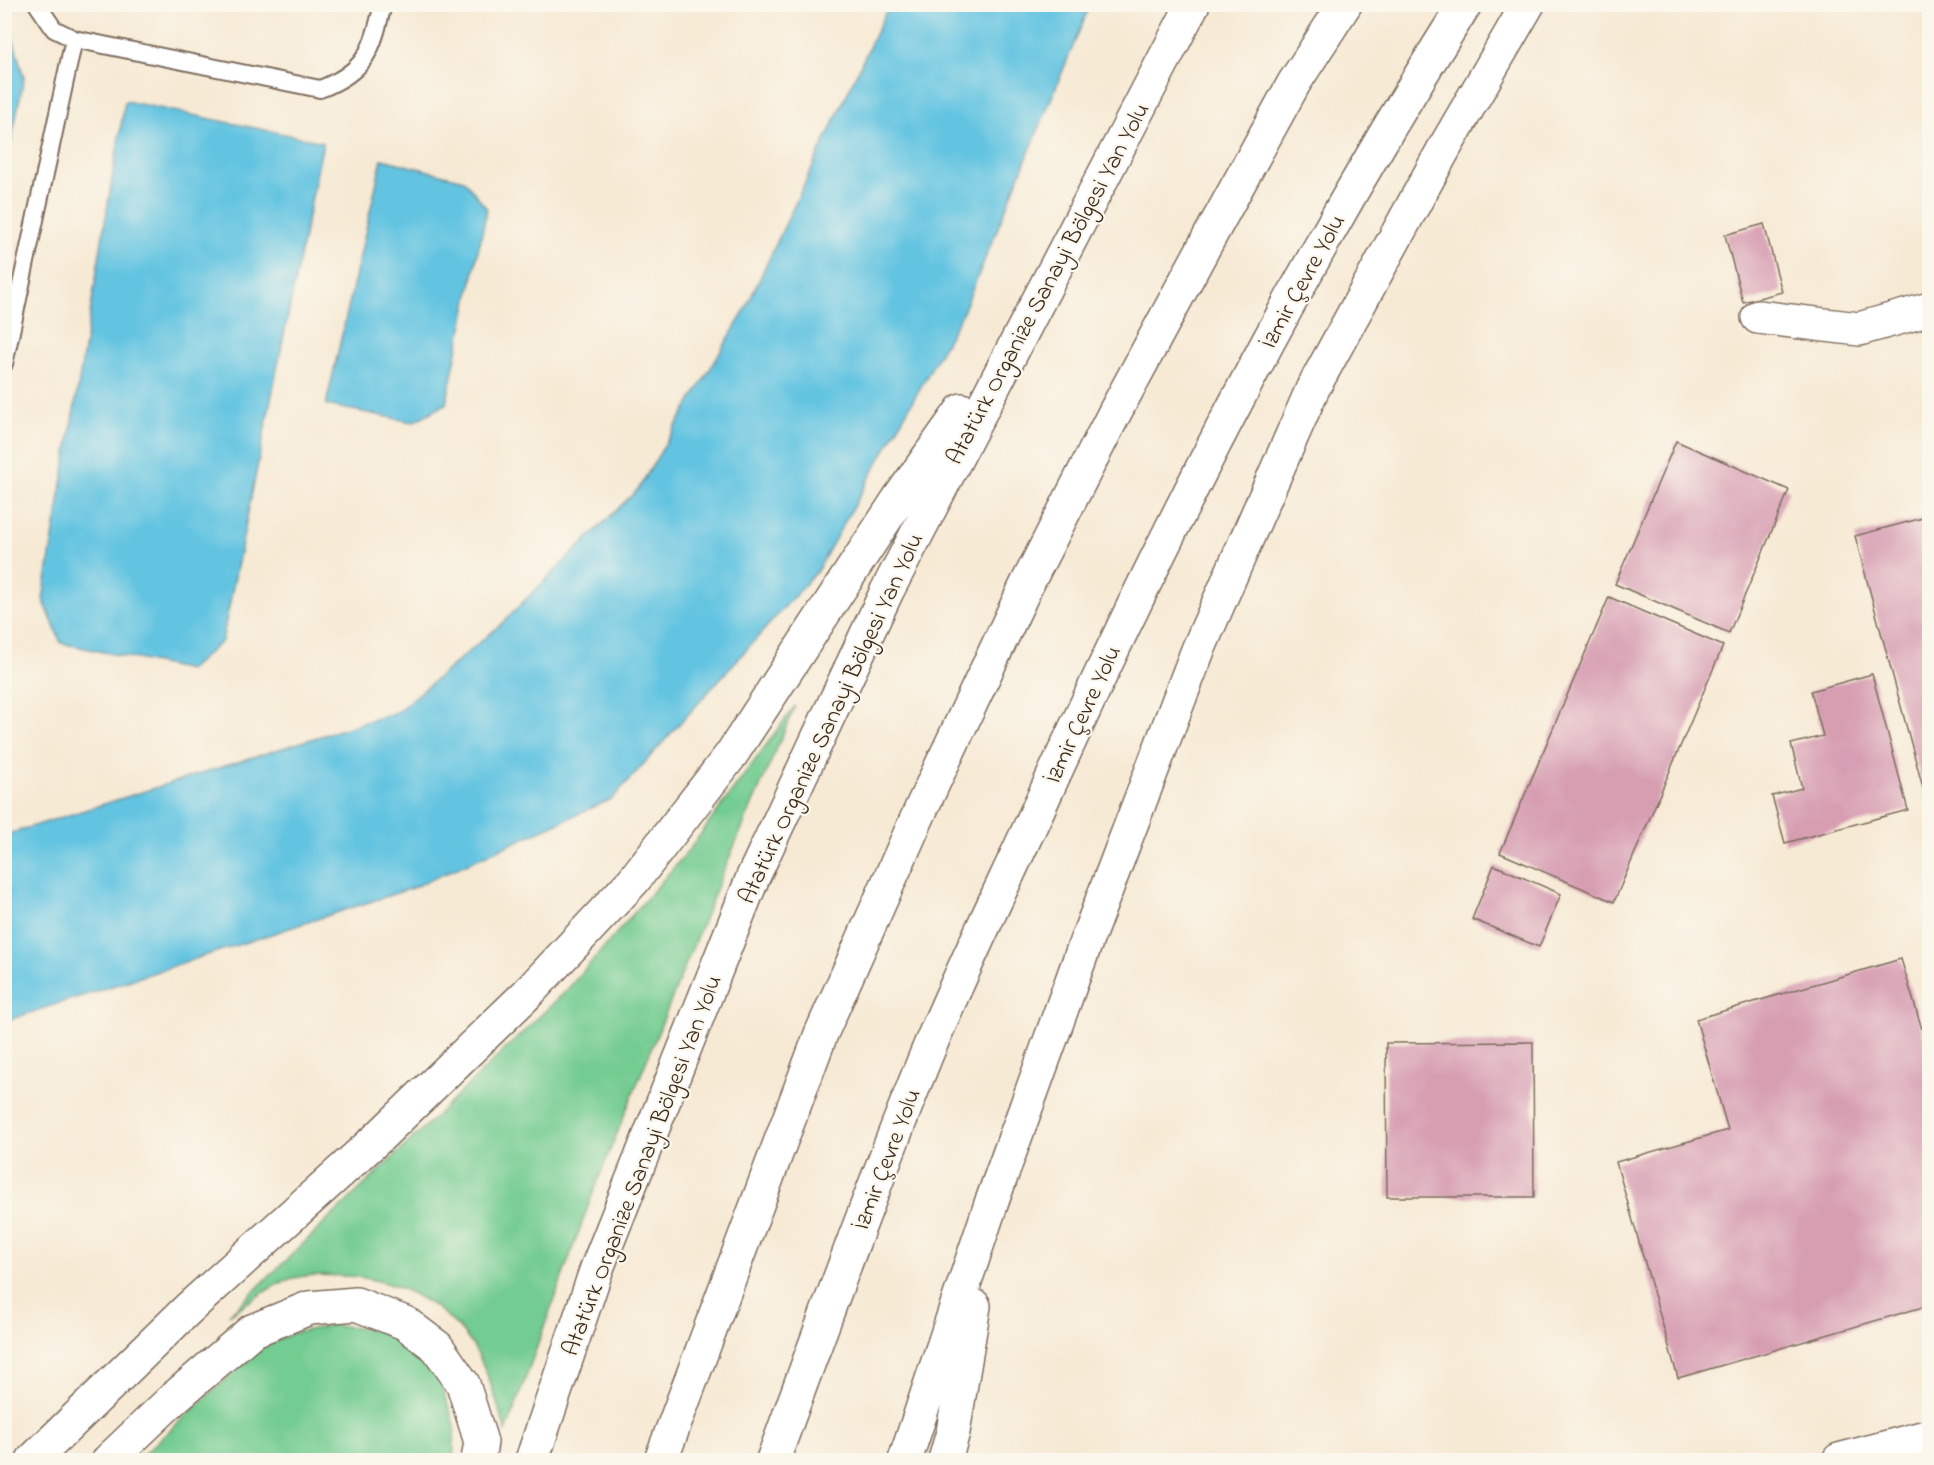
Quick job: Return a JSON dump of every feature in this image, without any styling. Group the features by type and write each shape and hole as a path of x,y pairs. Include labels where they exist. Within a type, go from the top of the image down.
{"main road":[{"name":"Atatürk Organize Sanayi Bölgesi Yan Yolu","path":"532,1461 597,1268 753,877 886,591 1193,4"},
{"path":"661,1461 821,1034 922,807 1021,596 1114,412 1205,245 1294,83 1345,4"},
{"name":"İzmir Çevre Yolu","path":"773,1461 926,1055 1114,644 1203,465 1293,295 1392,119 1466,4"},
{"path":"905,1461 991,1204 1083,950 1198,650 1312,390 1445,147 1528,4"},
{"path":"1758,317 1859,328 1929,309"},
{"path":"33,1461 188,1309 379,1137 527,994 633,881 731,755 898,500 1031,313"},
{"path":"945,1461 953,1432 991,1204"},
{"path":"109,1461 174,1398 252,1331 309,1308 356,1304 405,1323 437,1347 463,1384 481,1442 478,1461"},
{"path":"1839,1461 1929,1436"}],"lane":[{"path":"37,4 54,29 74,39 320,89 340,81 373,49 383,4"},
{"path":"4,364 74,39"}],"green space":[{"path":"795,706 724,870 594,1190 506,1432 485,1370 465,1335 437,1308 402,1289 366,1278 330,1275 304,1276 280,1283 229,1315 565,992 689,850"},
{"path":"333,1325 376,1330 414,1351 437,1375 455,1425 453,1460 137,1460 262,1347 293,1333"}],"water":[{"path":"889,5 1090,5 963,312 817,571 612,799 412,888 5,1021 5,835 397,712 499,626 639,488 743,314"},
{"path":"5,23 9,24 24,78 5,171"},
{"path":"125,101 323,142 222,641 189,670 61,643 43,599"},
{"path":"382,159 464,180 487,209 446,404 413,422 326,405"}],"building":[{"path":"1764,224 1782,292 1743,302 1725,235"},
{"path":"1676,441 1789,490 1729,633 1615,584"},
{"path":"1930,516 1930,810 1929,810 1855,536"},
{"path":"1609,597 1723,646 1614,902 1500,853"},
{"path":"1872,674 1908,810 1785,843 1772,796 1802,788 1791,744 1823,736 1811,691"},
{"path":"1494,865 1561,894 1539,947 1472,919"},
{"path":"1901,959 1930,1056 1930,1305 1678,1378 1616,1162 1728,1130 1696,1019"},
{"path":"1533,1042 1534,1197 1387,1197 1386,1043"}]}
